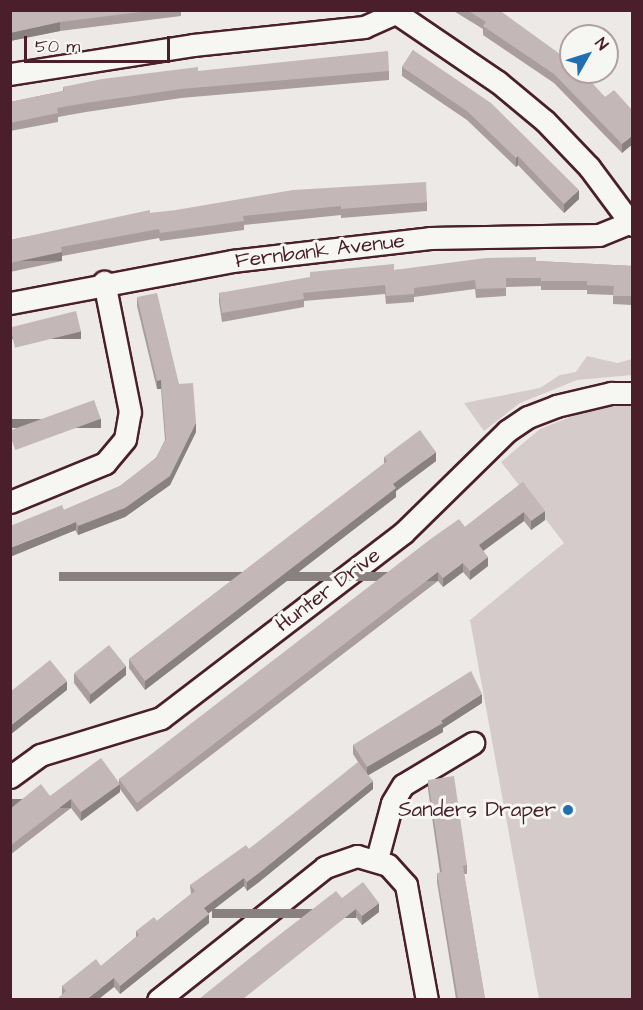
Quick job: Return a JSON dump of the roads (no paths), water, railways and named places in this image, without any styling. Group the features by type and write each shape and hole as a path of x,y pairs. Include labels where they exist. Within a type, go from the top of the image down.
{"street":[{"path":"10,74 193,45 364,27 394,12 498,82 545,121 589,167 632,223"},
{"name":"Fernbank Avenue","path":"10,303 104,282 232,261 430,238 599,235 632,223"},
{"path":"10,502 105,463 125,440 130,412 104,282"},
{"name":"Hunter Drive","path":"10,777 40,755 160,718 403,533 507,431 528,417 556,405 611,393 633,393"},
{"path":"377,859 392,803 403,785 473,743"},
{"path":"158,999 325,867 349,857 377,859 399,876 410,895 427,999"}],"place":[{"name":"Sanders Draper","path":"568,810"}]}
